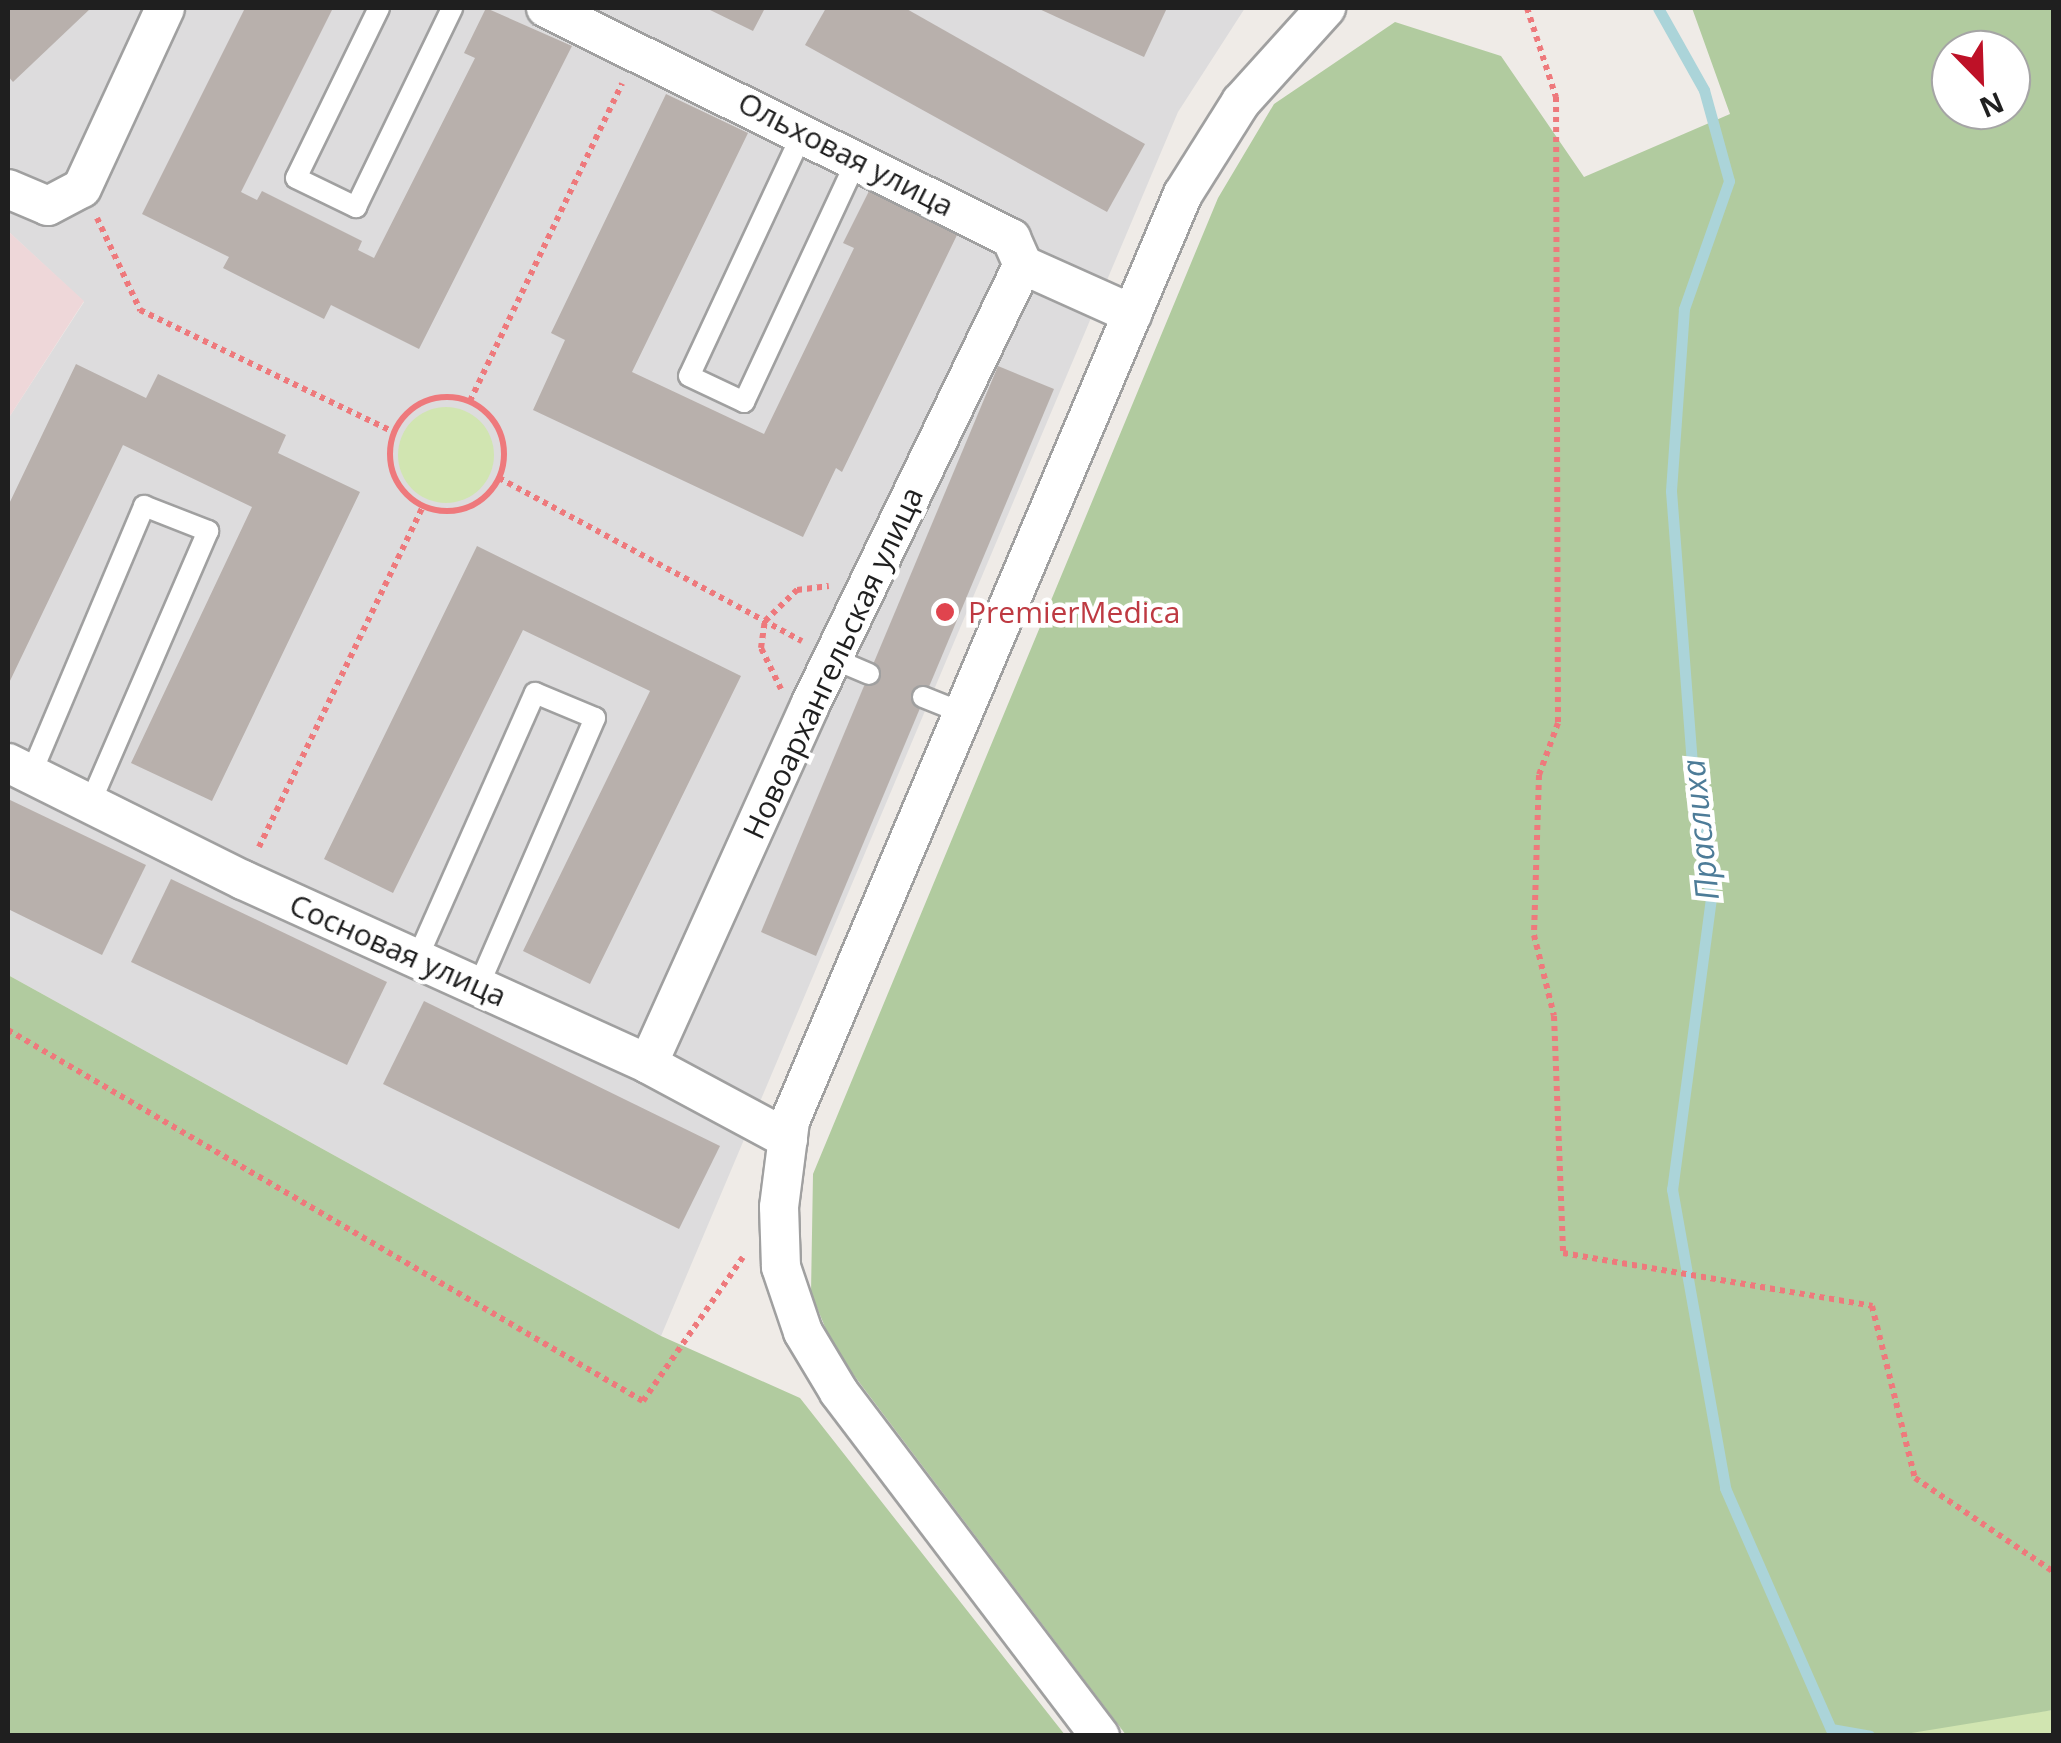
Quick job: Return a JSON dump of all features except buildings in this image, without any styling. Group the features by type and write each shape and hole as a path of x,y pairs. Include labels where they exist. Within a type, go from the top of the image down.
{"street":[{"path":"8,190 18,200 48,206 82,188 164,8"},
{"name":"Ольховая улица","path":"546,8 1012,238 1023,265 1132,314"},
{"path":"1100,1736 839,1392 803,1332 782,1268 778,1207 788,1138 963,712 1183,194 1241,102 1312,12"},
{"name":"Новоархангельская улица","path":"648,1064 810,706 1023,265"},
{"name":"Сосновая улица","path":"19,769 243,880 648,1064 788,1138"}],"lane":[{"path":"379,8 296,178 356,207 452,8"},
{"path":"803,132 689,376 744,402 857,160"},
{"path":"19,769 144,506 208,532 90,804"},
{"path":"834,659 870,674"},
{"path":"416,958 535,692 595,718 478,986"},
{"path":"924,697 963,712"}],"path":[{"path":"1528,8 1556,97 1558,723 1539,775 1534,936 1554,1016 1563,1253 1872,1306 1914,1478 2054,1572"},
{"path":"470,401 637,52"},
{"path":"82,188 140,310 394,432"},
{"path":"428,400 470,401 500,430 505,451 499,478 476,504 456,512 423,506 400,488 391,468 394,432 410,410 428,400"},
{"path":"499,478 834,659"},
{"path":"243,880 423,506"},
{"path":"810,706 786,695 768,674 760,648 765,621 778,602 820,584 862,600"},
{"path":"8,1030 643,1401 745,1254"}],"shaded area":[{"path":"8,8 1245,8 1178,112 661,1336 8,975 8,419 84,302 8,231"},
{"path":"8,231 84,301 8,419"}],"green space":[{"path":"1692,8 2053,8 2053,1710 1893,1736 1126,1735 834,1349 811,1293 813,1174 1218,198 1274,104 1395,22 1501,56 1584,177 1730,114"},
{"path":"446,407 464,411 480,421 490,437 494,455 490,473 480,489 464,499 446,503 428,499 412,489 402,473 398,455 402,437 412,421 428,411"},
{"path":"8,975 661,1336 800,1398 1065,1735 8,1735"},
{"path":"2053,1710 2053,1735 1893,1736 1931,1725"}],"waterway":[{"name":"Праслиха","path":"1658,8 1704,90 1729,181 1684,309 1671,491 1693,779 1711,898 1672,1189 1725,1488 1831,1729 1869,1736"}],"place":[{"name":"PremierMedica","path":"945,612"}]}
